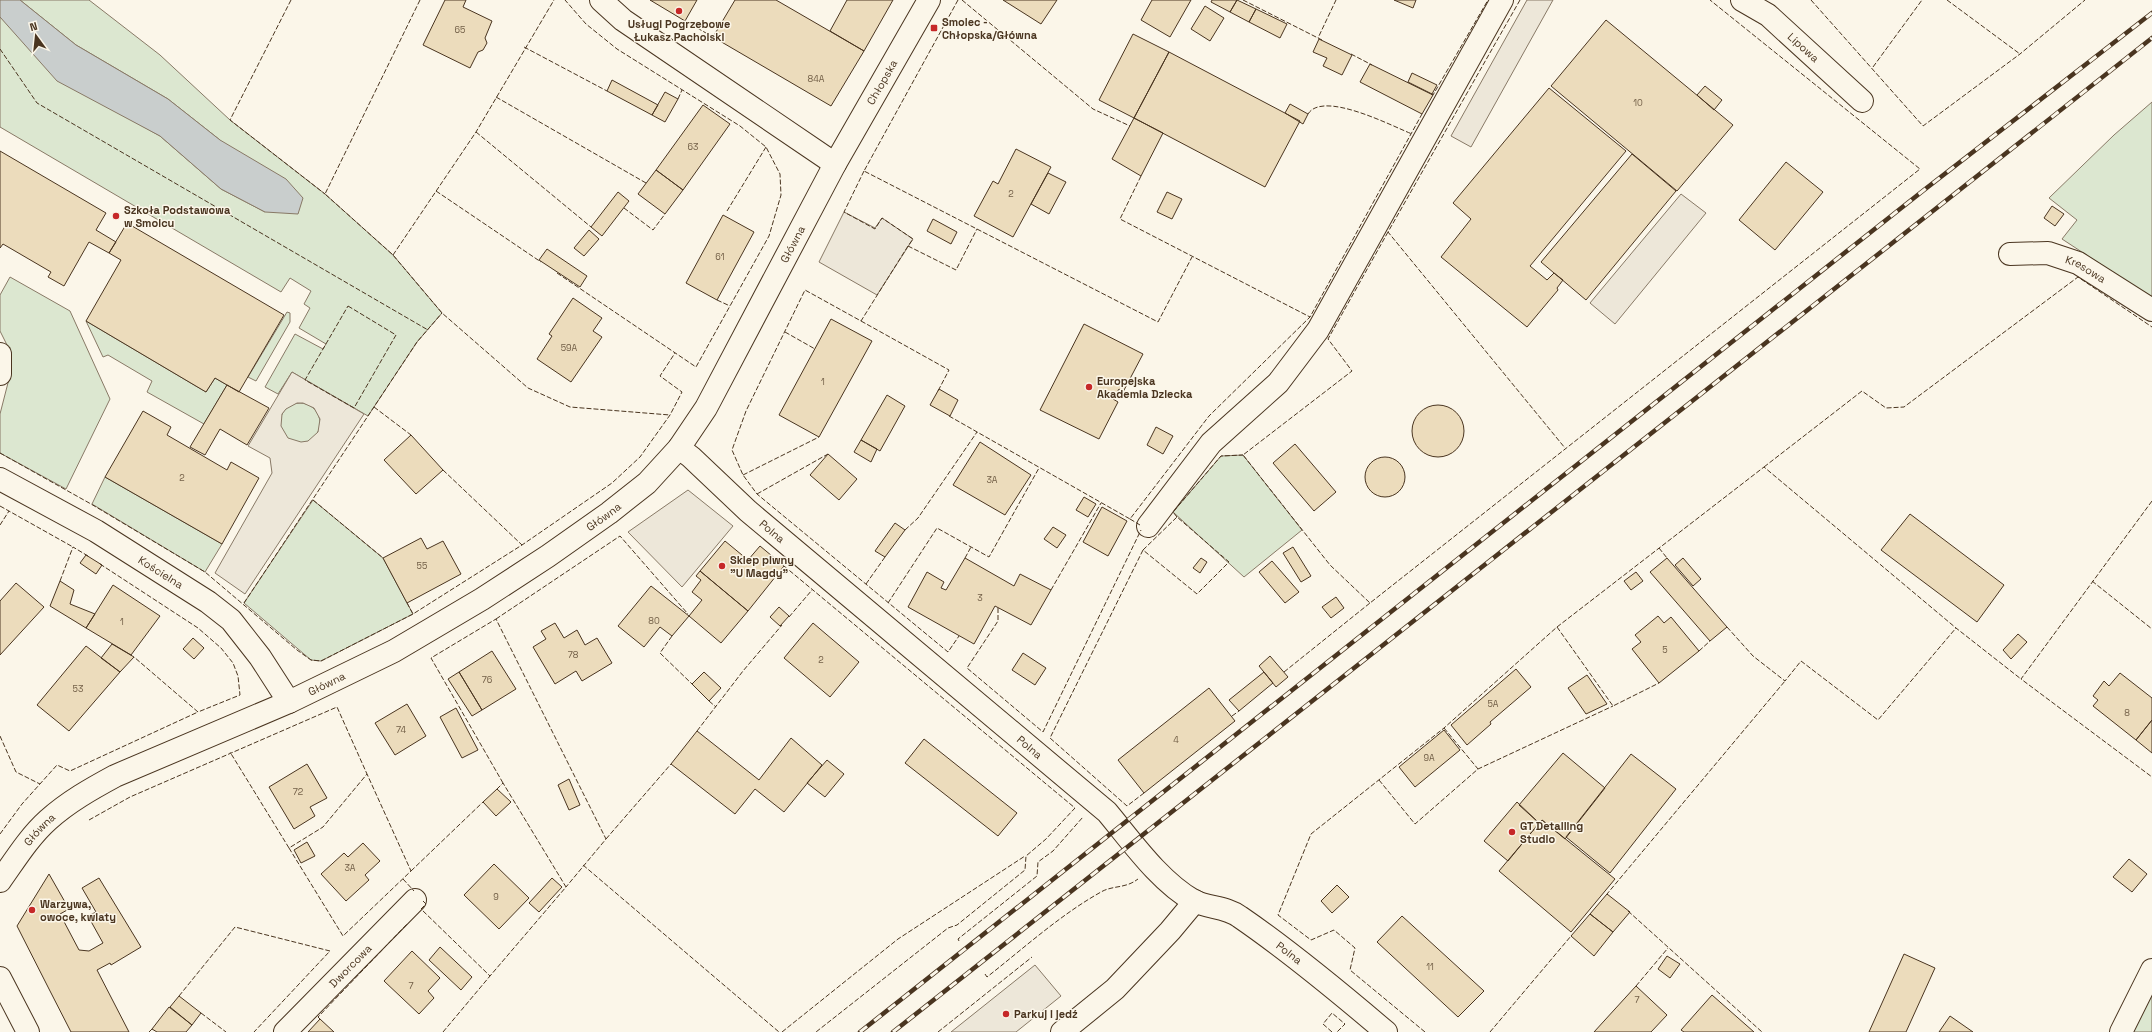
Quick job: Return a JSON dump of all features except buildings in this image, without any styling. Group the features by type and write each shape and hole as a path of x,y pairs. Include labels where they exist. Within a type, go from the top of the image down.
{"street":[{"path":"601,0 623,20 835,164"},
{"name":"Chłopska","path":"835,164 929,0"},
{"path":"1148,526 1211,443 1278,383 1318,330 1502,0"},
{"name":"Lipowa","path":"1742,0 1768,15 1862,101"},
{"name":"Główna","path":"0,881 32,837 47,821 88,791 115,776 289,702 394,651 482,599 548,556 610,513 647,483 679,448 706,408 835,164"},
{"name":"Kresowa","path":"2010,254 2048,253 2078,263 2152,310"},
{"path":"0,354 0,374"},
{"name":"Polna","path":"679,448 691,457 748,512 1107,812 1144,857 1170,882 1195,901 1238,915 1315,973 1386,1032"},
{"name":"Kościelna","path":"0,479 96,531 208,602 231,620 260,658 289,702"},
{"name":"Dworcowa","path":"285,1032 415,900"},
{"path":"1062,1032 1115,989 1170,931 1195,901"},
{"path":"2121,1032 2152,970"},
{"path":"0,978 28,1032"}],"green space":[{"path":"20,0 89,0 160,55 230,120 325,194 393,255 442,313 417,342 368,416 292,372 278,394 265,387 295,334 323,349 326,344 299,328 310,308 304,304 311,291 290,278 281,292 0,127 0,17 112,109 160,136 221,189 265,212 220,140 168,99 76,45"},
{"path":"2152,102 2152,298 2062,239 2077,220 2049,198 2114,135"},
{"path":"10,277 70,311 110,399 66,489 0,453 0,414 10,375 9,349 0,331 0,295"},
{"path":"287,312 290,313 290,322 256,381 248,377"},
{"path":"86,321 206,392 215,378 227,385 204,424 147,392 152,381 108,355 103,357"},
{"path":"300,403 308,405 314,409 318,415 320,423 318,431 314,437 308,441 300,443 292,441 286,437 282,431 280,423 282,415 286,409 292,405"},
{"path":"1243,455 1302,530 1244,577 1173,512 1221,456"},
{"path":"105,477 222,544 205,572 92,504"},
{"path":"313,500 383,558 413,614 321,661 311,660 244,603"},
{"path":"2152,992 2152,1032 2131,1032"}],"shaded area":[{"path":"0,0 20,0 76,45 168,99 220,140 286,179 303,198 298,214 265,212 221,189 160,136 57,81 0,17"},
{"path":"1527,0 1553,0 1471,147 1451,136"},
{"path":"1681,194 1706,213 1615,324 1590,303"},
{"path":"844,212 875,228 882,218 913,239 877,295 819,262"},
{"path":"292,372 364,414 245,594 215,573 272,473 270,458 248,446","holes":["297,403 303,403 314,408 320,419 318,432 308,441 301,442 288,438 281,426 282,414 286,409"]},
{"path":"688,490 733,526 682,587 628,532"},
{"name":"Parkuj i jedź","path":"1035,965 1061,996 1016,1032 951,1032"}],"railway":[{"path":"860,1032 1924,190 2152,13"},
{"path":"893,1032 2152,38"}],"fence":[{"path":"291,0 230,120 325,194"},
{"path":"420,0 325,194 393,255 442,313 528,388 570,407 670,415"},
{"path":"393,255 476,132 554,0"},
{"path":"557,273 696,367 769,236 781,195 780,174 766,147 740,126 617,49 586,24 565,0"},
{"path":"958,0 864,171 1158,322 1192,257"},
{"path":"962,0 1093,109 1130,126"},
{"path":"1243,0 1318,38"},
{"path":"1322,40 1318,38 1336,0"},
{"path":"1431,94 1433,95 1488,0"},
{"path":"1520,0 1388,232 1565,448"},
{"path":"1388,232 1328,339 1352,371 1243,455 1330,565 1370,603 1920,169 1710,0"},
{"path":"1811,0 1923,126 2020,54 2085,0"},
{"path":"1873,67 1922,0"},
{"path":"1947,0 2020,54"},
{"path":"685,21 713,37"},
{"path":"524,47 607,91"},
{"path":"0,49 37,103 428,330"},
{"path":"1351,54 1372,65"},
{"path":"678,99 682,90"},
{"path":"496,97 646,183"},
{"path":"1308,114 1316,108 1328,106 1342,108 1358,112 1412,134"},
{"path":"949,416 1130,519 1209,416 1310,317 1422,114"},
{"path":"476,132 591,227"},
{"path":"727,211 766,147"},
{"path":"864,171 844,212 875,229 882,218 913,239 908,246 956,270 977,229"},
{"path":"1141,176 1120,219 1310,317"},
{"path":"436,191 541,262"},
{"path":"624,208 653,230 665,214"},
{"path":"908,246 861,321 805,290 746,411 732,450 743,475 757,494 948,652 959,636"},
{"path":"1764,467 1862,391 1886,408 1904,407 2078,277 2152,327"},
{"path":"717,300 730,306"},
{"path":"348,306 396,335 354,408 305,380 348,306"},
{"path":"244,603 417,342 442,313"},
{"path":"861,321 949,370 938,391"},
{"path":"785,332 815,349"},
{"path":"0,453 91,504 205,572 297,650 311,660 321,661 413,614 522,545 612,483 640,457 670,415 682,392 660,376 675,353"},
{"path":"374,407 411,435"},
{"path":"905,530 918,518 977,432"},
{"path":"743,475 819,437"},
{"path":"757,494 828,454"},
{"path":"1177,517 1173,512 1221,456 1243,455"},
{"path":"1425,1032 1350,970 1355,948 1334,930 1311,940 1278,915 1311,834 1444,728 1557,627 1764,467 1956,628 2021,679"},
{"path":"888,603 937,528 989,557 1039,468"},
{"path":"443,470 522,545"},
{"path":"313,500 383,558"},
{"path":"2152,501 2021,679 2152,777"},
{"path":"1051,590 1101,503"},
{"path":"0,506 73,547"},
{"path":"0,525 9,511"},
{"path":"1143,550 1177,517 1229,562 1197,594 1143,550 1050,738 1127,806 1144,793"},
{"path":"1130,519 1140,525"},
{"path":"998,608 998,621 967,668 1043,732 1141,530"},
{"path":"496,619 620,536 688,614"},
{"path":"60,581 73,547 88,556"},
{"path":"965,558 971,547"},
{"path":"1659,548 1667,558"},
{"path":"866,584 885,557"},
{"path":"100,564 198,628 221,648 233,663 238,676 240,695 198,712 134,657"},
{"path":"784,566 1075,808 1046,839 1026,856 1025,870 957,925 948,928 816,1032"},
{"path":"2092,581 2152,629"},
{"path":"789,617 812,590"},
{"path":"407,603 413,614"},
{"path":"1284,672 1370,603"},
{"path":"503,783 431,658 496,619 606,839 566,887"},
{"path":"697,731 743,671 782,625"},
{"path":"1557,627 1613,706 1659,683"},
{"path":"1727,627 1753,656 1785,681 1801,661 1878,720 1956,628"},
{"path":"672,636 660,653 692,684"},
{"path":"1699,651 1710,641"},
{"path":"1608,895 1607,894 1785,681"},
{"path":"709,701 716,707"},
{"path":"1379,780 1415,824 1478,769 1613,706"},
{"path":"89,820 130,797 337,707 367,774 323,827 289,848 230,752"},
{"path":"1232,716 1239,711"},
{"path":"0,834 22,804 57,765 70,771 198,712"},
{"path":"1444,728 1478,769"},
{"path":"0,736 16,772 40,784"},
{"path":"606,839 671,764"},
{"path":"289,848 343,936 411,871 367,774"},
{"path":"423,901 426,904 421,909 490,976 566,887 503,783 497,789"},
{"path":"411,871 483,802"},
{"path":"959,941 958,939 1037,876 1038,862 1053,851 1083,817"},
{"path":"782,1032 898,939 1025,856"},
{"path":"583,865 779,1032"},
{"path":"403,879 414,891"},
{"path":"985,974 987,977 1042,932 1086,901 1110,888 1124,886 1138,879"},
{"path":"1628,911 1762,1032"},
{"path":"320,1019 318,1017 408,923"},
{"path":"179,996 235,927 330,951 254,1032"},
{"path":"1490,1032 1571,936"},
{"path":"1636,986 1668,948"},
{"path":"938,1032 1032,957"},
{"path":"443,1032 490,976"},
{"path":"201,1013 226,1032"},
{"path":"1332,1032 1323,1024 1332,1013 1345,1024 1337,1032"},
{"path":"149,1032 152,1029"}],"place":[{"name":"Usługi Pogrzebowe Łukasz Pacholski","path":"679,11"},
{"name":"Smolec - Chłopska/Główna","path":"934,28"},
{"name":"Szkoła Podstawowa w Smolcu","path":"116,216"},
{"name":"Europejska Akademia Dziecka","path":"1089,387"},
{"name":"Sklep piwny \"U Magdy\"","path":"722,566"},
{"name":"GT Detailing Studio","path":"1512,832"},
{"name":"Warzywa, owoce, kwiaty","path":"32,910"},
{"name":"Parkuj i jedź","path":"1006,1014"}]}
